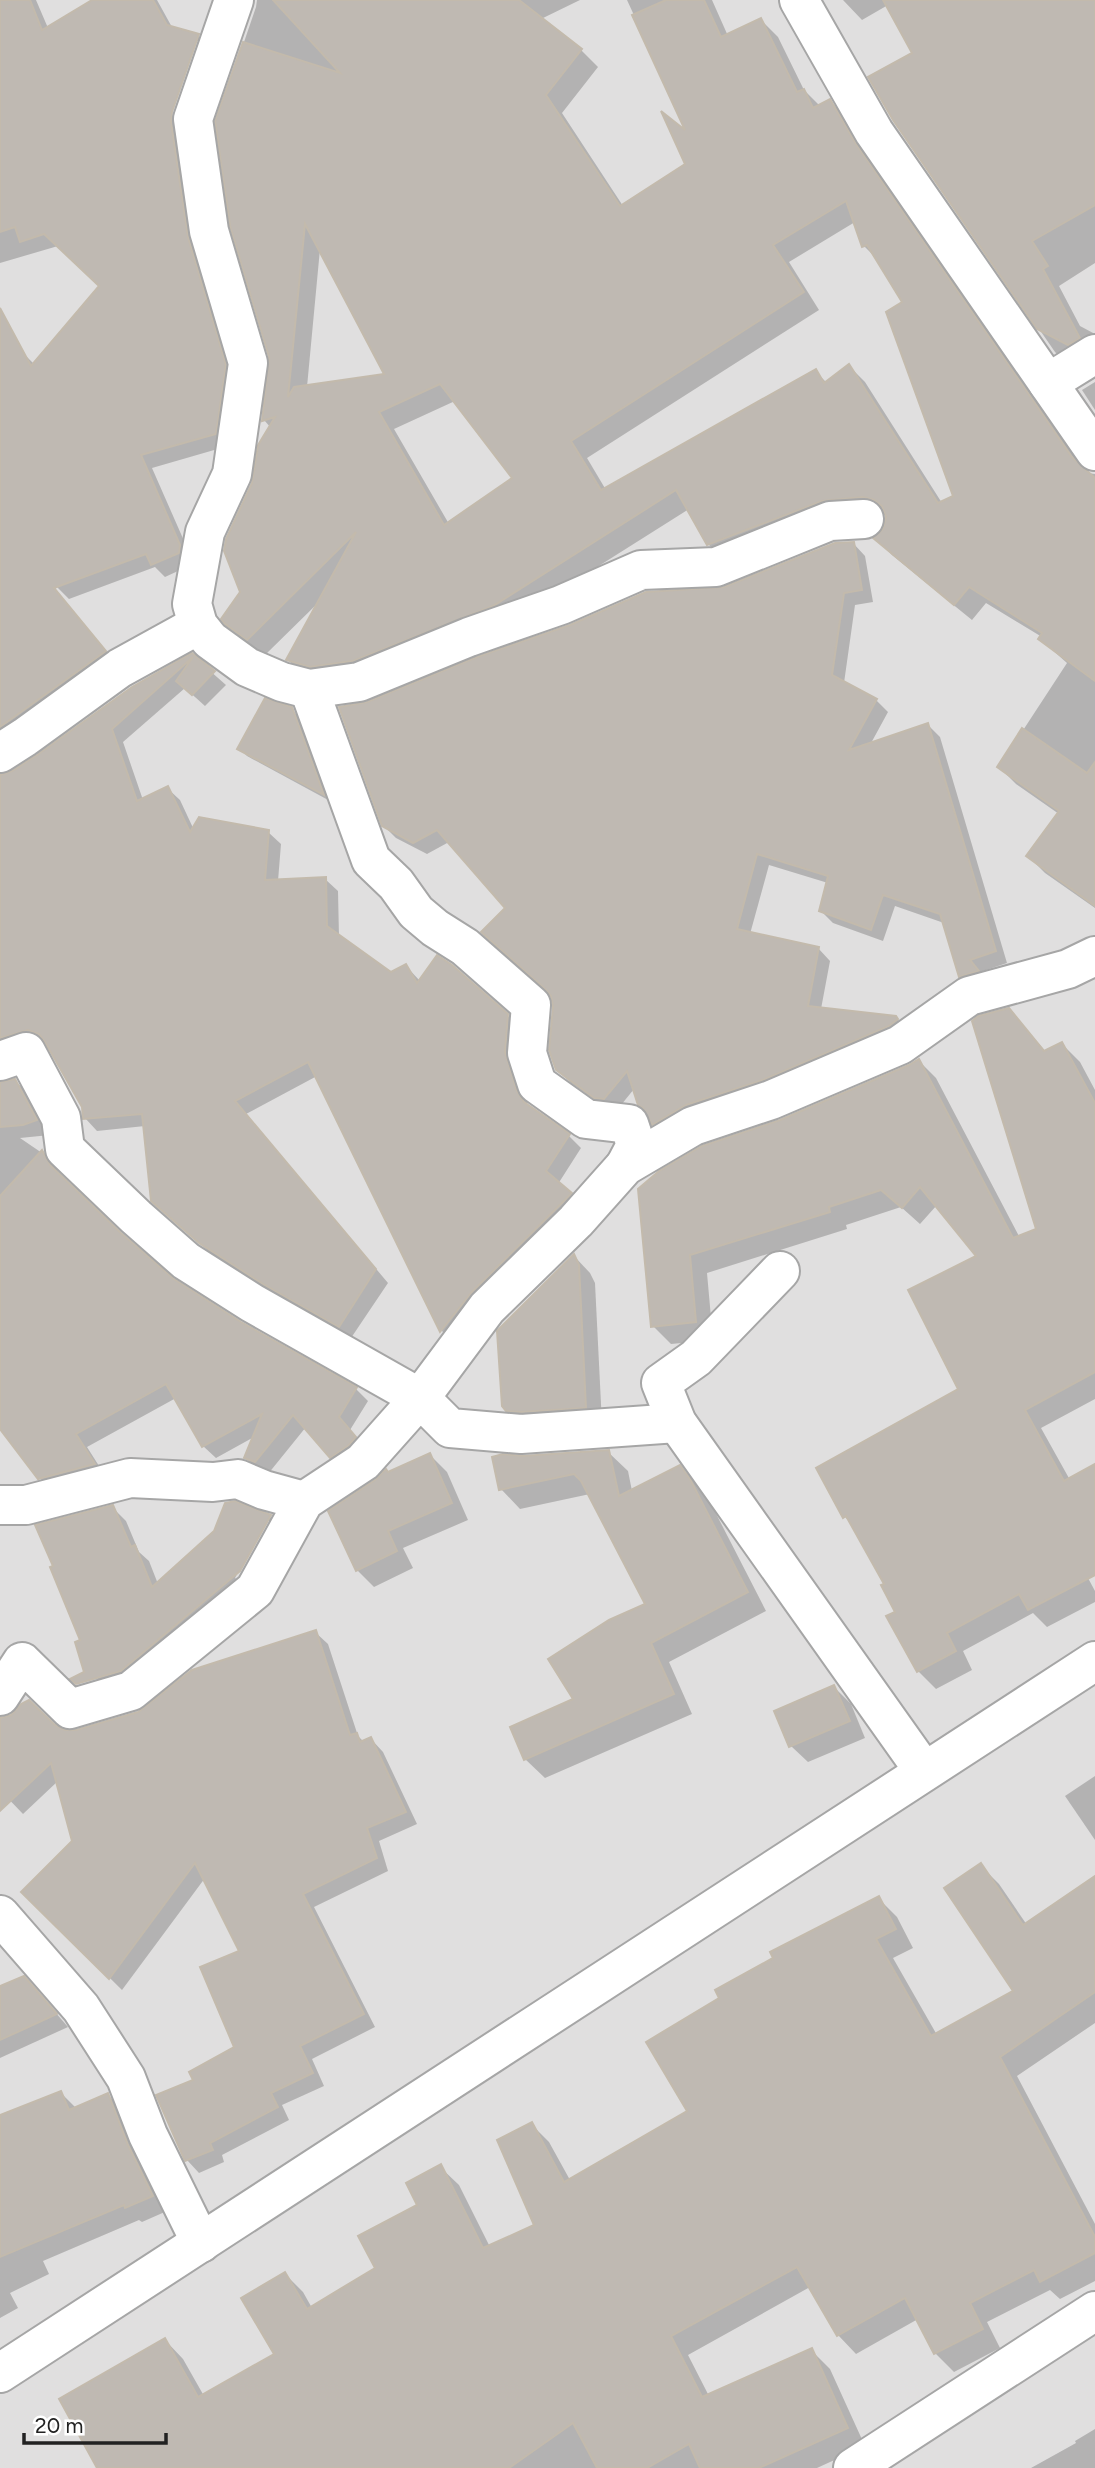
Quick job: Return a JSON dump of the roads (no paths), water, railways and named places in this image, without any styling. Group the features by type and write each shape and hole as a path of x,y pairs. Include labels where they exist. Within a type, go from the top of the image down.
{"street":[{"path":"233,0 193,119 209,231 248,363 232,474 205,532 192,604 198,625 210,640 247,667 282,682 309,689 359,682 469,637 561,605 641,570 716,567 830,521 864,519"},
{"path":"799,0 874,132 1095,451"},
{"path":"1048,383 1095,354"},
{"path":"0,752 26,737 120,668 198,625"},
{"path":"0,1696 22,1662 70,1709 131,1691 255,1590 304,1501 363,1462 420,1398 486,1308 576,1221 625,1166 636,1145 629,1124 586,1118 537,1084 527,1054 531,1004 465,947 416,912 396,884 371,860 309,689"},
{"path":"625,1166 693,1126 771,1100 900,1045 969,996 1068,970 1095,956"},
{"path":"0,1061 26,1052 61,1118 65,1149 186,1261 305,1335 420,1398 450,1428 521,1434 677,1423"},
{"path":"780,1271 696,1358 661,1383 677,1423 924,1771"},
{"path":"0,1505 26,1504 130,1478 213,1482 238,1479 264,1490 304,1501"},
{"path":"0,2373 1095,1661"},
{"path":"0,1915 81,2008 125,2078 148,2135 201,2243"},
{"path":"853,2468 1095,2311"}]}
